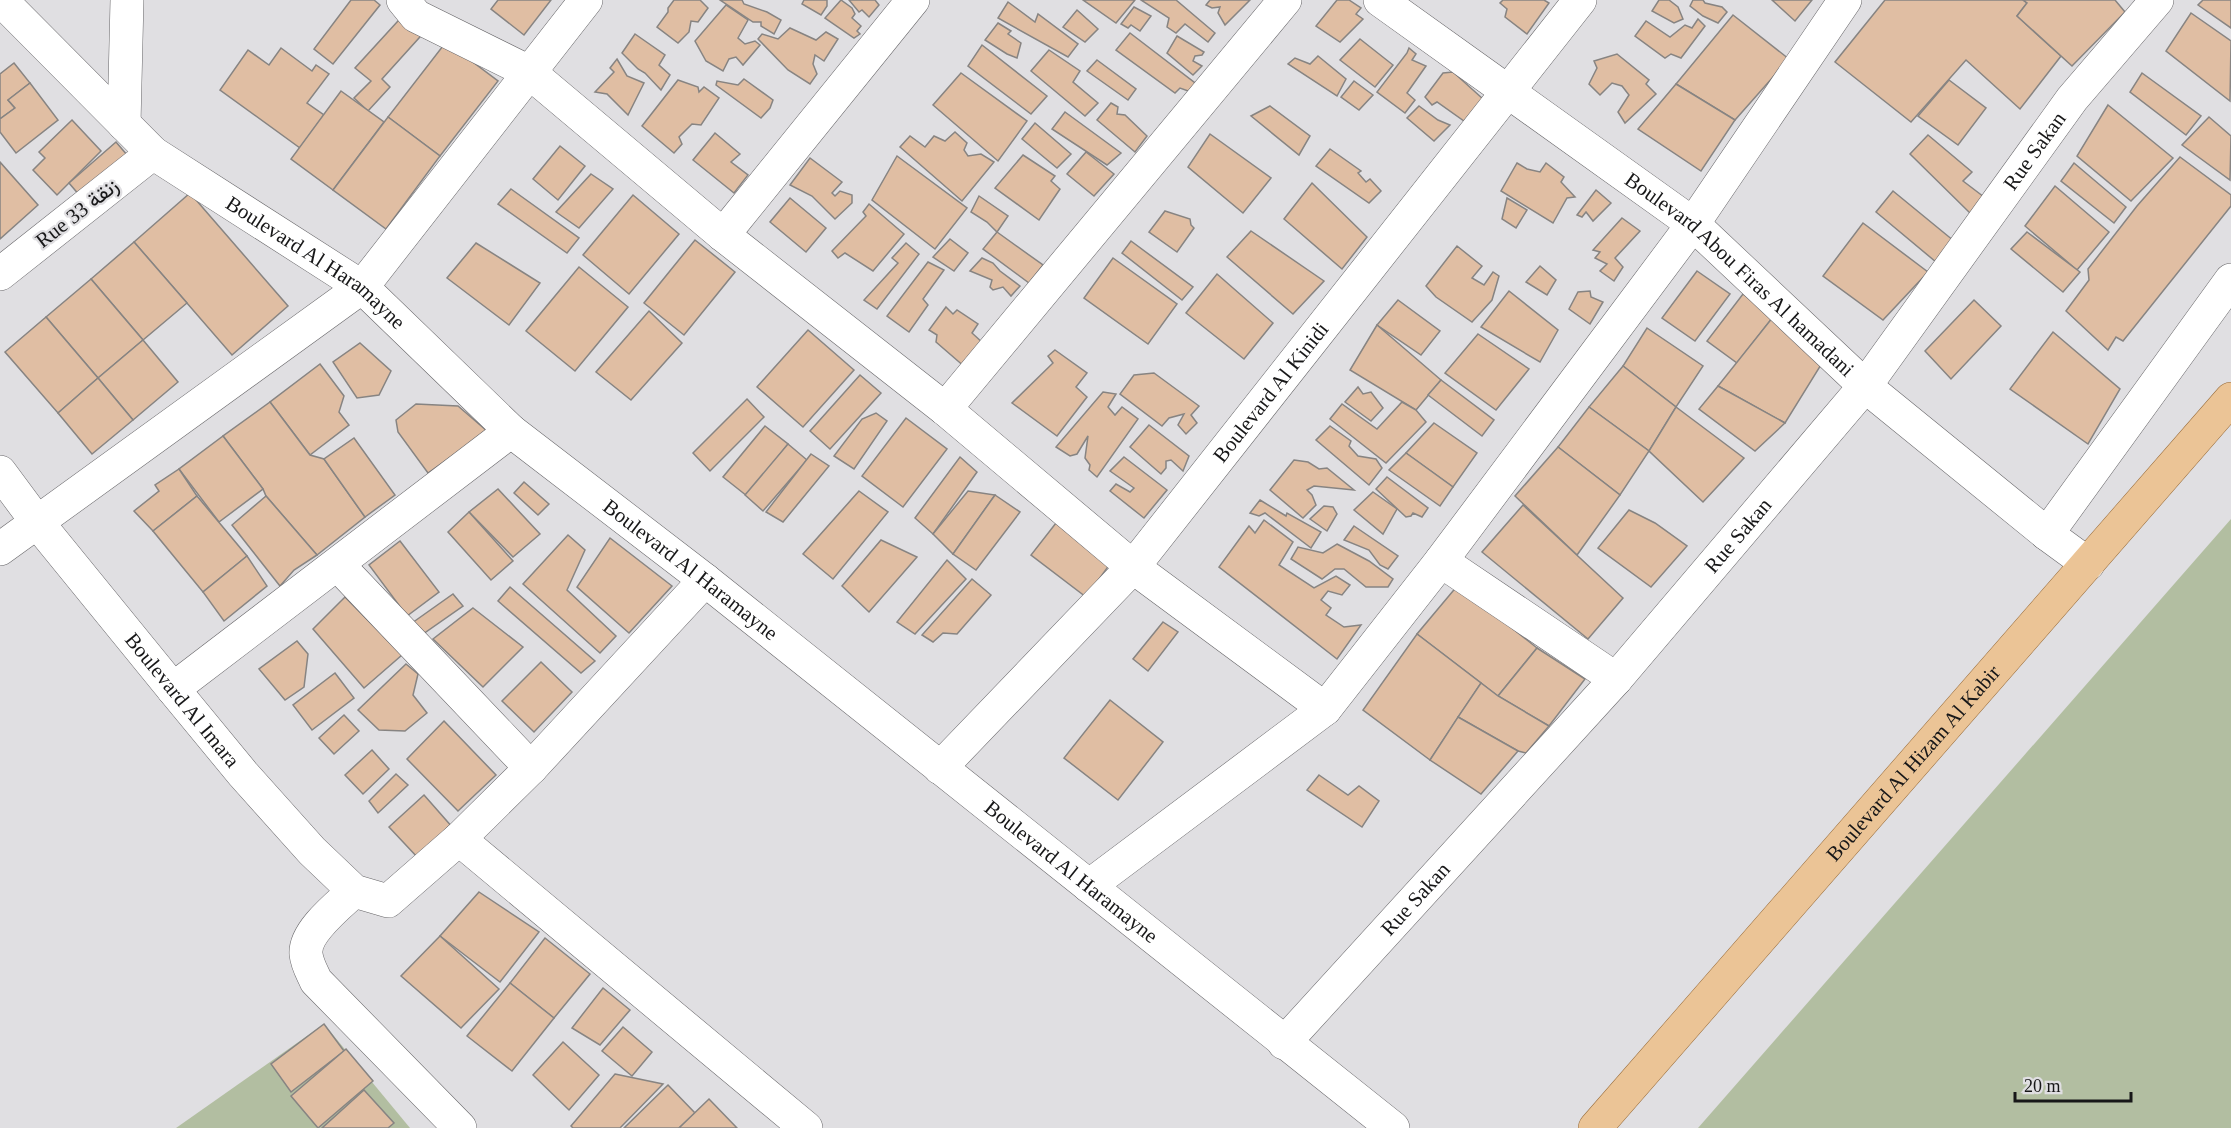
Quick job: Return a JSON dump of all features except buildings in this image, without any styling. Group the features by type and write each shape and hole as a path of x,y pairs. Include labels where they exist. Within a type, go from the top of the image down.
{"main road":[{"name":"Boulevard Al Hizam Al Kabir","path":"1595,1128 2231,399"}],"street":[{"path":"124,124 127,0"},
{"path":"403,0 416,16 529,72 723,236 945,409 1132,567 1325,709"},
{"path":"0,549 362,286 586,0"},
{"path":"723,236 913,0"},
{"path":"945,409 1285,0"},
{"name":"Boulevard Abou Firas Al hamadani","path":"1380,0 1693,224 1865,386 2047,534 2088,564"},
{"name":"Boulevard Al Kinidi","path":"940,768 1132,567 1580,0"},
{"path":"1089,886 1325,709 1441,561 1693,224 1845,0"},
{"name":"Rue Sakan","path":"1284,1043 1616,679 1865,386 2072,99 2157,0"},
{"name":"Boulevard Al Haramayne","path":"2,1 153,153 362,286 511,431 705,580 1393,1128"},
{"name":"Rue 33 زنقة","path":"0,274 153,153"},
{"path":"2047,534 2231,280"},
{"path":"173,689 511,431"},
{"name":"Boulevard Al Imara","path":"0,472 37,522 243,774 297,834 354,891 387,901 459,838"},
{"path":"1441,561 1616,679"},
{"path":"338,565 531,768"},
{"path":"705,580 531,768 459,838 806,1128"},
{"path":"354,891 322,920 310,938 305,952 309,966 316,981 460,1128"}],"green space":[{"path":"2231,519 2231,1128 1698,1128"},
{"path":"324,1024 410,1128 176,1128"}]}
